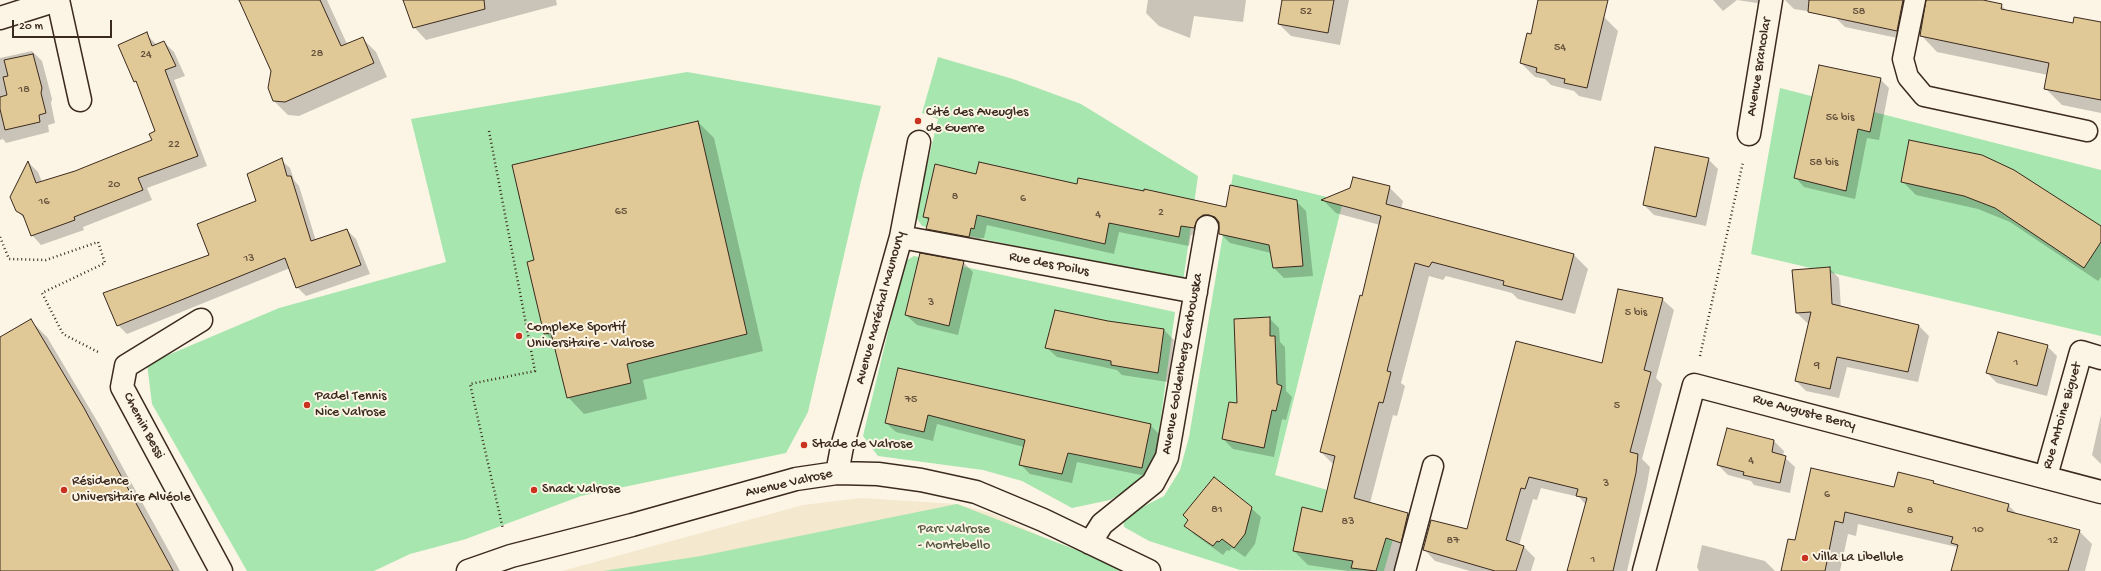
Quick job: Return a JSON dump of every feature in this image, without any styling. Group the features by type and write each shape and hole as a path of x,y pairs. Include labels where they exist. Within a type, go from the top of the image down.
{"street":[{"path":"0,18 58,0 80,100"},
{"name":"Avenue Brancolar","path":"1749,134 1771,0"},
{"name":"Avenue Maréchal Maunoury","path":"838,473 842,447 901,237 918,142"},
{"name":"Avenue Goldenberg Garbowska","path":"1090,544 1102,524 1153,483 1167,457 1207,227"},
{"name":"Rue des Poilus","path":"901,237 1196,292"},
{"name":"Chemin Bessi","path":"201,320 126,366 122,387 221,571"},
{"name":"Rue Antoine Biguet","path":"2046,476 2080,352 2101,358"},
{"path":"1644,571 1694,385"},
{"name":"Rue Auguste Bercy","path":"1694,385 2046,476 2101,492"},
{"name":"Avenue Valrose","path":"468,571 511,556 632,525 796,479 838,473 878,474 914,479 976,492 1043,520 1090,544 1149,571"}],"lane":[{"path":"1915,0 1903,59 1908,77 1924,96 2087,131"},
{"path":"1405,571 1433,466"}],"path":[{"path":"489,131 535,371 470,384 511,556"},
{"path":"1694,385 1749,134"},
{"name":"Chemin Bessi","path":"0,237 9,259 46,260 98,242 105,263 42,293 63,334 103,354 122,387"}],"shaded area":[{"name":"Parc Valrose - Montebello","path":"861,498 957,504 994,514 1113,571 562,571 803,505"}],"green space":[{"path":"938,57 1013,79 1081,104 1198,176 1183,282 922,226 915,216 938,119 922,113"},
{"name":"Complexe Sportif Universitaire - Valrose","path":"687,72 881,106 861,181 808,412 786,453 581,496 466,539 410,554 374,571 247,571 152,404 147,364 279,308 446,262 411,119"},
{"path":"1780,88 2101,170 2101,336 1751,254"},
{"path":"1233,174 1343,201 1275,475 1401,511 1384,571 1240,570 1149,541 1124,527 1123,517 1164,496 1180,470 1189,437"},
{"path":"914,256 1175,312 1154,469 1128,490 1110,500 1072,508 1022,481 983,470 878,456 863,436 905,261"},
{"name":"Parc Valrose - Montebello","path":"957,504 1131,571 603,571 701,556"}],"building":[{"path":"239,0 320,0 341,46 363,37 374,63 285,102 273,101 268,88 271,71"},
{"path":"403,0 484,0 485,9 413,28"},
{"path":"1282,0 1334,0 1328,33 1278,24"},
{"path":"1538,0 1608,0 1587,88 1564,83 1565,79 1536,72 1537,68 1520,63 1527,33 1531,34"},
{"path":"1809,0 1903,0 1897,31 1808,12"},
{"path":"1926,0 1983,0 2002,4 2001,9 2073,23 2074,17 2101,22 2101,100 2044,89 2049,63 1920,36"},
{"path":"147,32 152,46 164,41 176,66 165,70 198,156 138,178 143,190 74,217 75,220 31,236 23,215 16,211 10,197 28,161 36,183 75,171 152,140 149,134 155,131 136,81 134,82 118,45"},
{"path":"33,54 42,88 41,93 46,113 39,115 40,122 5,130 0,109 0,97 7,95 3,77 8,76 4,60"},
{"path":"1819,65 1881,78 1870,132 1858,129 1846,191 1794,178"},
{"path":"698,121 747,334 627,364 631,383 567,398 551,333 544,334 527,262 534,260 512,165"},
{"path":"1909,140 1982,155 2014,170 2101,226 2101,242 2084,268 1995,208 1964,196 1901,182"},
{"path":"1655,147 1709,158 1696,217 1643,205"},
{"path":"282,158 287,176 291,176 311,241 347,229 361,265 296,288 285,258 117,326 103,293 209,255 197,224 256,201 247,174"},
{"path":"979,162 1077,184 1078,178 1144,191 1144,189 1226,207 1230,185 1297,200 1303,266 1273,268 1269,245 1219,234 1219,222 1215,217 1209,215 1203,215 1198,219 1194,228 1181,226 1179,237 1109,223 1105,244 977,215 974,229 971,228 969,237 926,229 929,218 923,217 935,164 976,174"},
{"path":"1353,177 1390,186 1386,204 1574,254 1562,300 1503,285 1504,281 1432,262 1429,267 1415,263 1387,371 1391,372 1383,403 1379,402 1354,498 1408,513 1401,543 1386,538 1376,571 1351,568 1353,561 1293,551 1302,507 1322,512 1335,456 1320,452 1360,295 1362,296 1381,216 1321,200 1350,188"},
{"path":"920,253 964,261 949,326 905,315"},
{"path":"1830,267 1832,304 1919,325 1908,372 1837,357 1830,389 1795,381 1811,312 1796,313 1792,270"},
{"path":"1618,289 1663,298 1644,370 1651,372 1630,452 1638,454 1636,473 1613,571 1567,571 1587,498 1576,496 1578,489 1529,477 1525,489 1521,488 1506,540 1524,546 1516,571 1495,571 1423,550 1431,520 1467,529 1516,341 1602,363"},
{"path":"1055,310 1108,321 1164,329 1158,373 1111,365 1111,361 1045,348"},
{"path":"1270,317 1270,336 1275,336 1277,384 1282,386 1276,411 1272,410 1264,448 1222,439 1229,402 1237,403 1234,319"},
{"name":"Résidence Universitaire Alvéole","path":"31,319 84,408 173,571 0,571 0,337"},
{"path":"1998,332 2048,345 2037,386 1986,373"},
{"path":"898,368 1151,424 1142,468 1068,453 1062,474 1019,465 1025,440 928,415 924,432 885,423"},
{"path":"1727,428 1774,440 1772,452 1786,456 1780,483 1743,475 1744,472 1717,465"},
{"path":"1811,468 1894,487 1898,472 1934,481 1933,483 2009,504 2007,511 2080,530 2068,571 1951,571 1958,545 1951,543 1953,537 1845,512 1843,523 1835,521 1825,571 1781,571 1788,539 1795,540"},
{"path":"1214,477 1252,507 1245,534 1234,548 1222,539 1219,542 1217,541 1213,546 1184,526 1188,520 1183,515"}],"place":[{"name":"Cité des Aveugles de Guerre","path":"918,121"},
{"name":"Complexe Sportif Universitaire - Valrose","path":"519,336"},
{"name":"Padel Tennis Nice Valrose","path":"307,405"},
{"name":"Stade de Valrose","path":"804,445"},
{"name":"Résidence Universitaire Alvéole","path":"64,490"},
{"name":"Snack Valrose","path":"534,490"},
{"name":"Villa La Libellule","path":"1805,558"}]}
